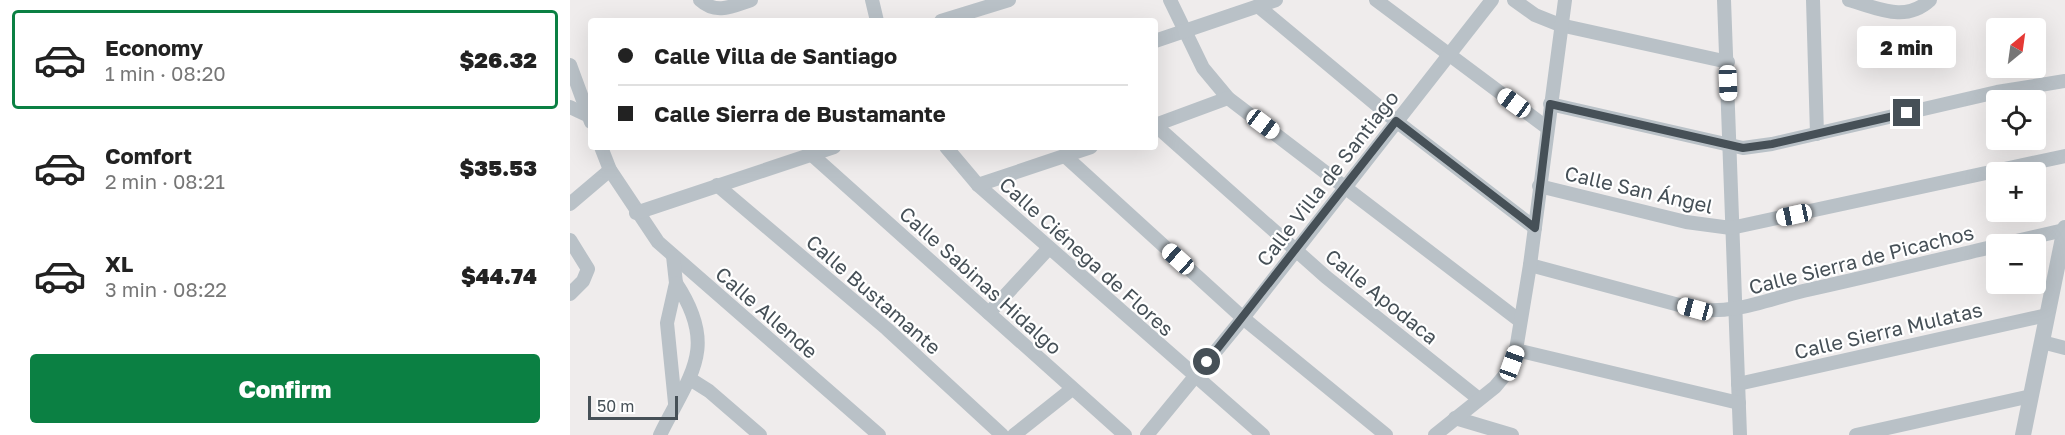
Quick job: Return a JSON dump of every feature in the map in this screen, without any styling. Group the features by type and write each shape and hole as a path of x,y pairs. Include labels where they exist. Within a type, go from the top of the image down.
{"street":[{"path":"706,4 722,9 751,0"},
{"path":"872,0 876,18"},
{"path":"951,18 1009,0"},
{"path":"1170,0 1212,81 1228,98 1520,321"},
{"path":"1158,40 1276,0"},
{"path":"1376,0 1546,127"},
{"name":"Calle Villa de Santiago","path":"1147,435 1243,318 1294,249 1492,0"},
{"path":"1514,0 1535,15 1560,26 1728,62"},
{"path":"1435,435 1452,425 1505,375 1516,350 1530,265 1546,127 1565,0"},
{"path":"1724,0 1740,435"},
{"path":"1813,0 1817,134"},
{"path":"1849,0 1899,13 1911,13 1930,0"},
{"path":"1258,6 1396,121 1535,228"},
{"path":"570,65 588,114"},
{"path":"1550,104 1730,146 1757,147 1997,92 2065,81"},
{"path":"1158,124 1228,98"},
{"path":"570,107 588,118"},
{"name":"Calle Apodaca","path":"1158,128 1374,317 1479,399"},
{"name":"Calle Allende","path":"602,150 610,170 636,213 658,242 879,435"},
{"path":"636,213 824,150"},
{"name":"Calle Ciénega de Flores","path":"948,150 978,185 1194,377 1263,435"},
{"path":"978,185 1082,150"},
{"name":"Calle Sabinas Hidalgo","path":"811,154 1125,435"},
{"path":"1065,156 1243,318 1386,435"},
{"name":"Calle San Ángel","path":"1539,186 1686,222 1731,228 2065,156"},
{"path":"572,201 610,170"},
{"name":"Calle Bustamante","path":"717,185 887,329 1002,435"},
{"path":"2023,435 2047,315 2061,266 2065,229"},
{"name":"Calle Sierra de Picachos","path":"2044,234 2065,229"},
{"path":"570,240 588,269 583,281 570,294"},
{"path":"989,313 1049,248"},
{"name":"Calle Sierra de Picachos","path":"1734,311 1779,297 1986,248"},
{"path":"673,256 676,283 667,323 675,403"},
{"path":"1530,265 1695,309 1734,311"},
{"path":"660,435 675,403 690,379 698,355 696,325 691,308 676,283"},
{"name":"Calle Sierra Mulatas","path":"1738,384 2047,315"},
{"path":"2042,342 2065,348"},
{"path":"1516,350 1739,403"},
{"path":"690,379 709,391 760,435"},
{"path":"1014,435 1072,389"},
{"path":"1856,435 2031,396"},
{"path":"1452,425 1512,435"}],"route":[{"path":"1207,362 1396,121 1535,228 1550,104 1743,148 1772,144 1907,113"}]}
